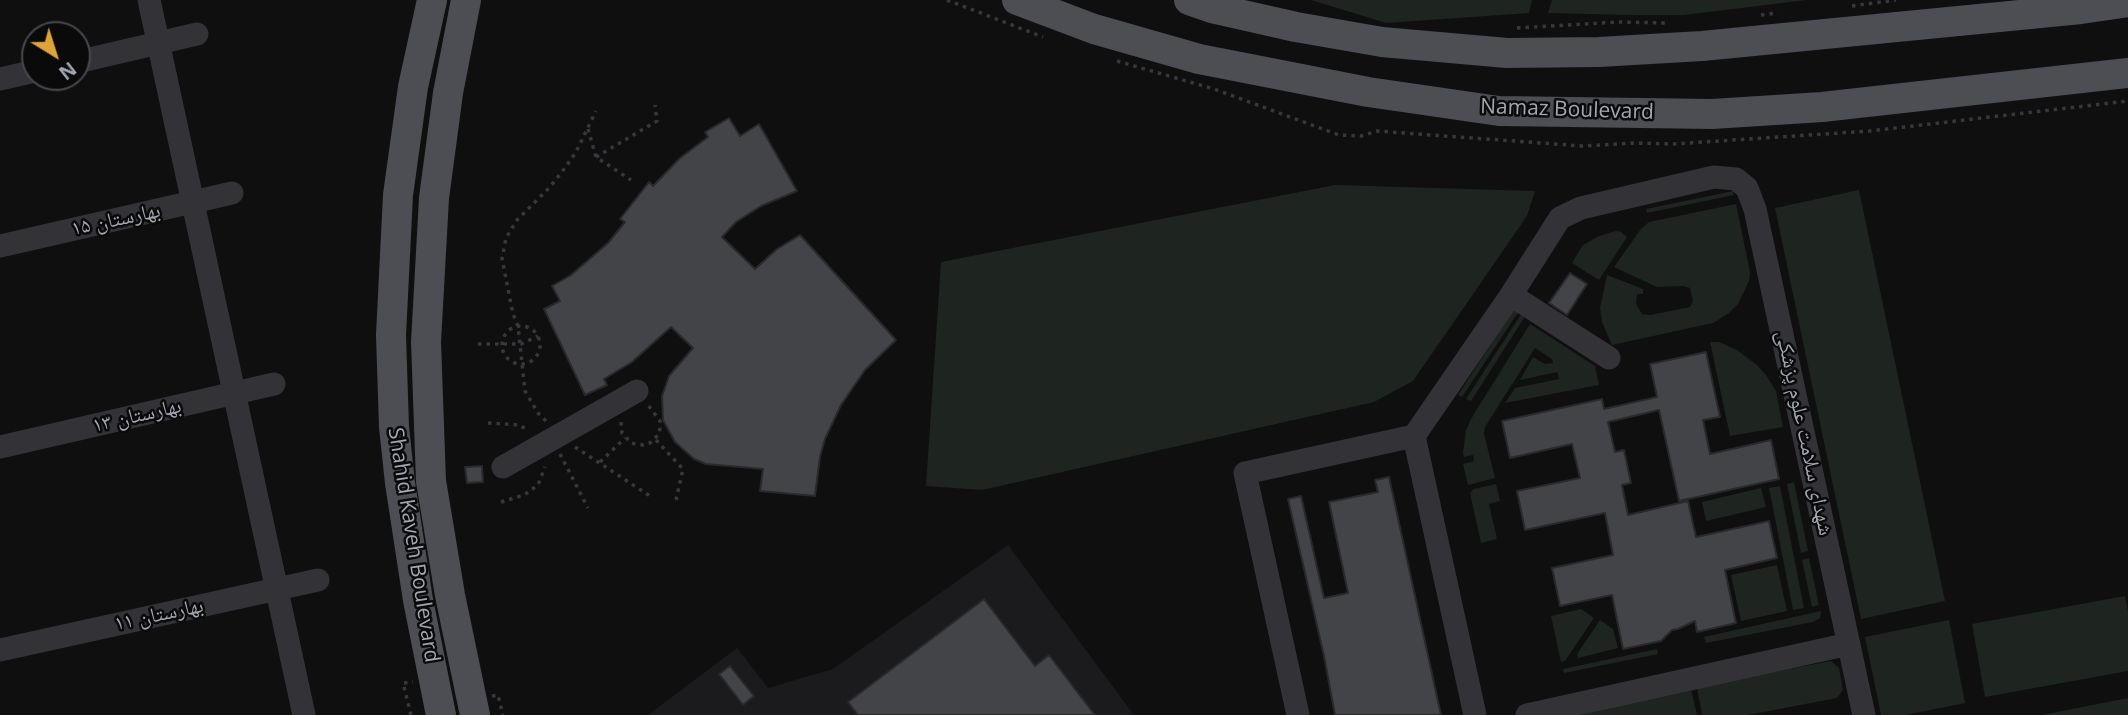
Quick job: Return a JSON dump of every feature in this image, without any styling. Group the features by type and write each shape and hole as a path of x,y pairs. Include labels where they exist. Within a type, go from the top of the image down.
{"main road":[{"name":"Shahid Kaveh Boulevard","path":"432,0 414,87 398,195 391,335 394,427 400,483 418,600 441,715"},
{"name":"Shahid Kaveh Boulevard","path":"466,0 448,93 434,198 426,342 431,481 450,595 475,715"},
{"name":"Namaz Boulevard","path":"1017,0 1094,29 1199,59 1368,92 1499,111 1712,114 1822,107 2128,73"},
{"path":"1189,0 1212,8 1296,27 1382,42 1507,53 1599,52 1702,46 2128,4"}],"street":[{"path":"149,0 304,715"},
{"path":"91,59 197,34"},
{"path":"0,79 21,74"},
{"name":"شهدای سلامت علوم پزشکی","path":"1511,295 1560,218 1581,208 1714,177 1736,179 1747,188 1755,209 1864,715"},
{"name":"بهارستان ۱۵","path":"0,246 232,193"},
{"path":"1298,715 1245,473 1414,436 1511,295 1609,358"},
{"name":"بهارستان ۱۳","path":"0,447 274,384"},
{"path":"503,467 629,395"},
{"path":"1414,436 1475,715"},
{"name":"بهارستان ۱۱","path":"0,650 318,580"},
{"path":"1527,715 1849,644"}],"path":[{"path":"1845,7 1896,0"},
{"path":"1755,16 1782,13"},
{"path":"1516,28 1620,22 1669,23"},
{"path":"596,157 657,121 655,105"},
{"path":"589,508 556,437 526,391 518,326 513,314 502,258 506,238 517,220 565,168 596,111"},
{"path":"588,127 596,157 631,180"},
{"path":"518,326 531,329 538,336 540,346 530,362 523,364 511,361 503,351 502,344 507,332 518,326"},
{"path":"478,344 520,344 538,336"},
{"path":"629,395 660,421 659,434 643,445 637,445 625,438 621,426 629,395"},
{"path":"556,437 600,462 650,496"},
{"path":"600,462 625,438"},
{"path":"655,439 683,469 676,500"},
{"path":"403,683 411,715"},
{"path":"498,695 503,715"}],"shaded area":[{"path":"1311,0 1532,0 1529,13 1386,23"},
{"path":"1552,0 1807,0 1684,15 1628,15 1548,13"},
{"path":"1335,185 1535,191 1527,216 1413,381 1374,402 982,490 926,486 941,262"},
{"path":"1859,190 1945,601 1861,619 1775,208"},
{"path":"1733,191 1734,195 1647,213 1646,209"},
{"path":"1736,204 1750,272 1749,281 1738,304 1713,323 1612,345 1602,322 1600,308 1607,275 1643,289 1643,294 1637,294 1636,304 1642,314 1651,315 1690,307 1693,301 1690,288 1657,287 1614,267 1641,229 1649,222"},
{"path":"1616,231 1627,237 1599,280 1572,263 1582,246 1599,236"},
{"path":"1515,308 1519,311 1462,397 1458,395"},
{"path":"1522,313 1526,315 1471,401 1466,399"},
{"path":"1530,324 1595,366 1599,385 1505,403 1515,388 1559,379 1557,372 1520,380 1533,357 1545,364 1553,363 1552,359 1535,348 1485,427 1484,434 1495,478 1468,485 1463,464 1474,461 1473,455 1464,457 1466,430"},
{"path":"1710,342 1719,342 1737,350 1766,375 1776,391 1783,427 1730,436"},
{"path":"1794,482 1808,551 1801,553 1787,484"},
{"path":"1496,484 1500,501 1489,504 1497,539 1481,543 1470,493 1474,489"},
{"path":"1780,486 1804,608 1793,610 1769,488"},
{"path":"1761,488 1766,507 1706,521 1702,502"},
{"path":"1008,545 1134,715 648,715 737,648 768,688 833,669"},
{"path":"1809,558 1819,605 1812,607 1802,560"},
{"path":"1777,565 1787,611 1741,621 1731,575"},
{"path":"2125,596 2128,611 2128,671 1985,697 1972,624"},
{"path":"1581,609 1594,618 1565,661 1561,662 1551,616"},
{"path":"1821,611 1820,618 1813,622 1706,643 1704,637"},
{"path":"1600,620 1613,629 1618,648 1578,658 1577,654"},
{"path":"1949,620 1965,703 1906,715 1881,715 1865,637"},
{"path":"1657,649 1658,654 1564,673 1563,669"},
{"path":"1831,661 1839,668 1843,690 1837,698 1748,715 1702,715 1697,687"},
{"path":"1691,689 1697,715 1575,715"},
{"path":"2128,698 2128,715 2042,715"}],"building":[{"path":"729,118 740,136 759,124 797,191 761,206 736,222 722,237 755,269 777,249 800,235 896,340 865,370 841,405 825,439 815,496 760,491 763,469 706,464 694,459 675,442 663,420 662,396 669,376 693,348 671,327 632,362 604,379 607,385 585,395 544,309 560,301 552,286 571,275 608,243 625,222 620,219 649,182 653,186 680,158 708,137 705,132"},
{"path":"1570,273 1587,284 1567,315 1549,303"},
{"path":"1706,352 1720,417 1703,420 1710,454 1771,440 1779,479 1679,501 1659,410 1608,422 1615,452 1624,450 1631,483 1622,485 1628,515 1688,501 1696,537 1769,521 1777,558 1725,570 1736,623 1697,632 1695,621 1672,630 1661,641 1623,649 1612,595 1560,606 1552,568 1613,555 1605,513 1525,530 1517,491 1580,478 1572,444 1510,458 1502,421 1602,399 1604,409 1657,397 1650,364"},
{"path":"482,466 483,482 467,483 465,467"},
{"path":"1389,477 1441,715 1335,715 1288,499 1301,496 1324,598 1348,593 1329,502 1378,492 1375,480"},
{"path":"984,599 1035,666 1049,655 1095,715 858,715 848,702"},
{"path":"730,666 754,696 743,705 719,674"}]}
